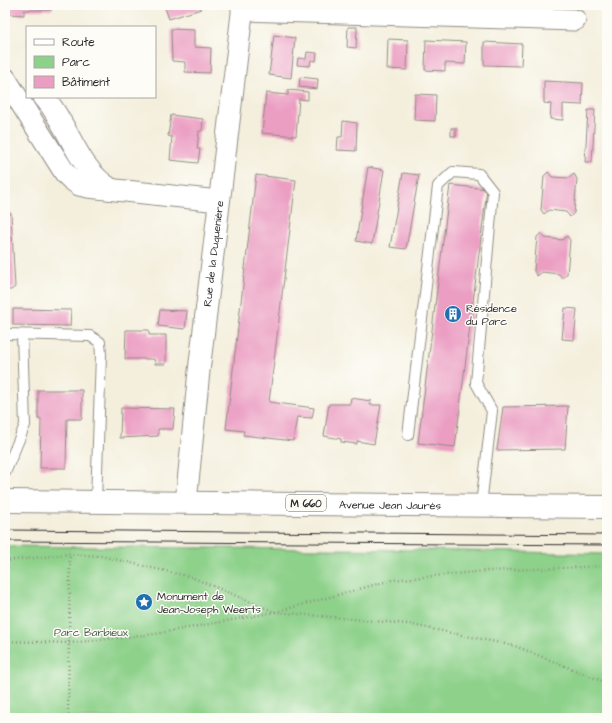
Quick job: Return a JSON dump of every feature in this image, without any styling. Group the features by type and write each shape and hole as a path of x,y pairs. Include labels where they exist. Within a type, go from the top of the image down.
{"main road":[{"name":"Avenue Jean Jaurès","path":"5,501 607,506"}],"street":[{"path":"242,8 575,20"},
{"name":"Rue de la Duquenière","path":"186,502 200,363 242,8"},
{"path":"14,82 55,159 72,180 79,185 219,201"},
{"path":"45,98 57,113 92,174 111,189"}],"lane":[{"path":"408,436 438,186 453,172 479,174 493,192 476,383 492,411 481,505"},
{"path":"5,334 90,336 100,342 101,355 96,501"},
{"path":"5,473 24,426 22,335"}],"path":[{"path":"68,718 70,554"},
{"path":"5,561 70,554 101,556 191,577 275,612 408,624 515,646 607,683"},
{"path":"5,641 70,643 154,634 275,612 392,580 485,571 607,566"}],"green space":[{"name":"Parc Barbieux","path":"5,546 428,550 607,554 607,718 5,718"}],"building":[{"path":"9,5 52,5 52,10 24,10 24,15 9,14"},
{"path":"164,5 199,5 201,9 169,19"},
{"path":"348,27 357,27 356,48 347,47"},
{"path":"171,29 194,30 194,47 211,48 210,73 185,72 185,62 172,61"},
{"path":"274,35 295,38 291,78 269,75"},
{"path":"388,39 408,40 407,70 387,69"},
{"path":"426,40 466,42 465,64 445,63 445,71 425,70"},
{"path":"484,42 522,44 521,66 484,65"},
{"path":"307,52 317,53 316,61 311,60 310,66 297,65 298,58 306,59"},
{"path":"300,77 318,79 317,89 299,87"},
{"path":"544,81 583,83 582,105 563,104 563,120 550,119 551,104 544,103"},
{"path":"288,90 308,92 308,100 299,99 296,136 262,133 266,93 288,95"},
{"path":"415,94 436,95 435,121 414,120"},
{"path":"588,110 595,110 592,162 585,162"},
{"path":"171,115 203,119 202,131 199,131 197,149 200,149 198,163 170,160 172,137 168,136"},
{"path":"343,121 357,123 356,151 337,150 338,137 342,137"},
{"path":"451,128 456,128 456,136 451,136"},
{"path":"368,167 384,170 372,244 356,241"},
{"path":"548,172 552,177 569,178 574,174 577,179 574,213 570,217 566,212 549,210 544,214 541,210 544,176"},
{"path":"403,173 419,175 406,249 390,247"},
{"path":"256,175 296,180 269,402 314,408 312,418 297,417 293,441 243,435 244,431 226,429"},
{"name":"Résidence du Parc","path":"450,185 487,189 455,447 418,443"},
{"path":"11,213 15,287 11,290 5,290 5,214"},
{"path":"541,233 545,238 562,240 567,236 570,240 567,274 562,278 559,274 542,272 537,276 534,271 537,237"},
{"path":"565,308 577,309 574,340 562,339"},
{"path":"13,309 71,310 70,326 13,325"},
{"path":"160,310 187,311 185,329 158,326"},
{"path":"126,330 149,330 149,335 166,335 166,364 155,364 154,359 125,359"},
{"path":"38,390 82,390 82,419 67,419 66,468 40,468 41,419 38,419"},
{"path":"351,398 371,401 370,405 381,405 374,444 357,441 357,444 341,442 341,439 324,436 329,404 350,404"},
{"path":"568,406 565,449 497,450 503,407"},
{"path":"121,408 175,409 173,429 158,429 158,436 120,438"}],"tram line":[{"path":"5,530 607,535"},
{"path":"5,541 607,545"}],"place":[{"name":"Résidence du Parc","path":"453,314"},
{"name":"Monument de Jean-Joseph Weerts","path":"144,602"}]}
